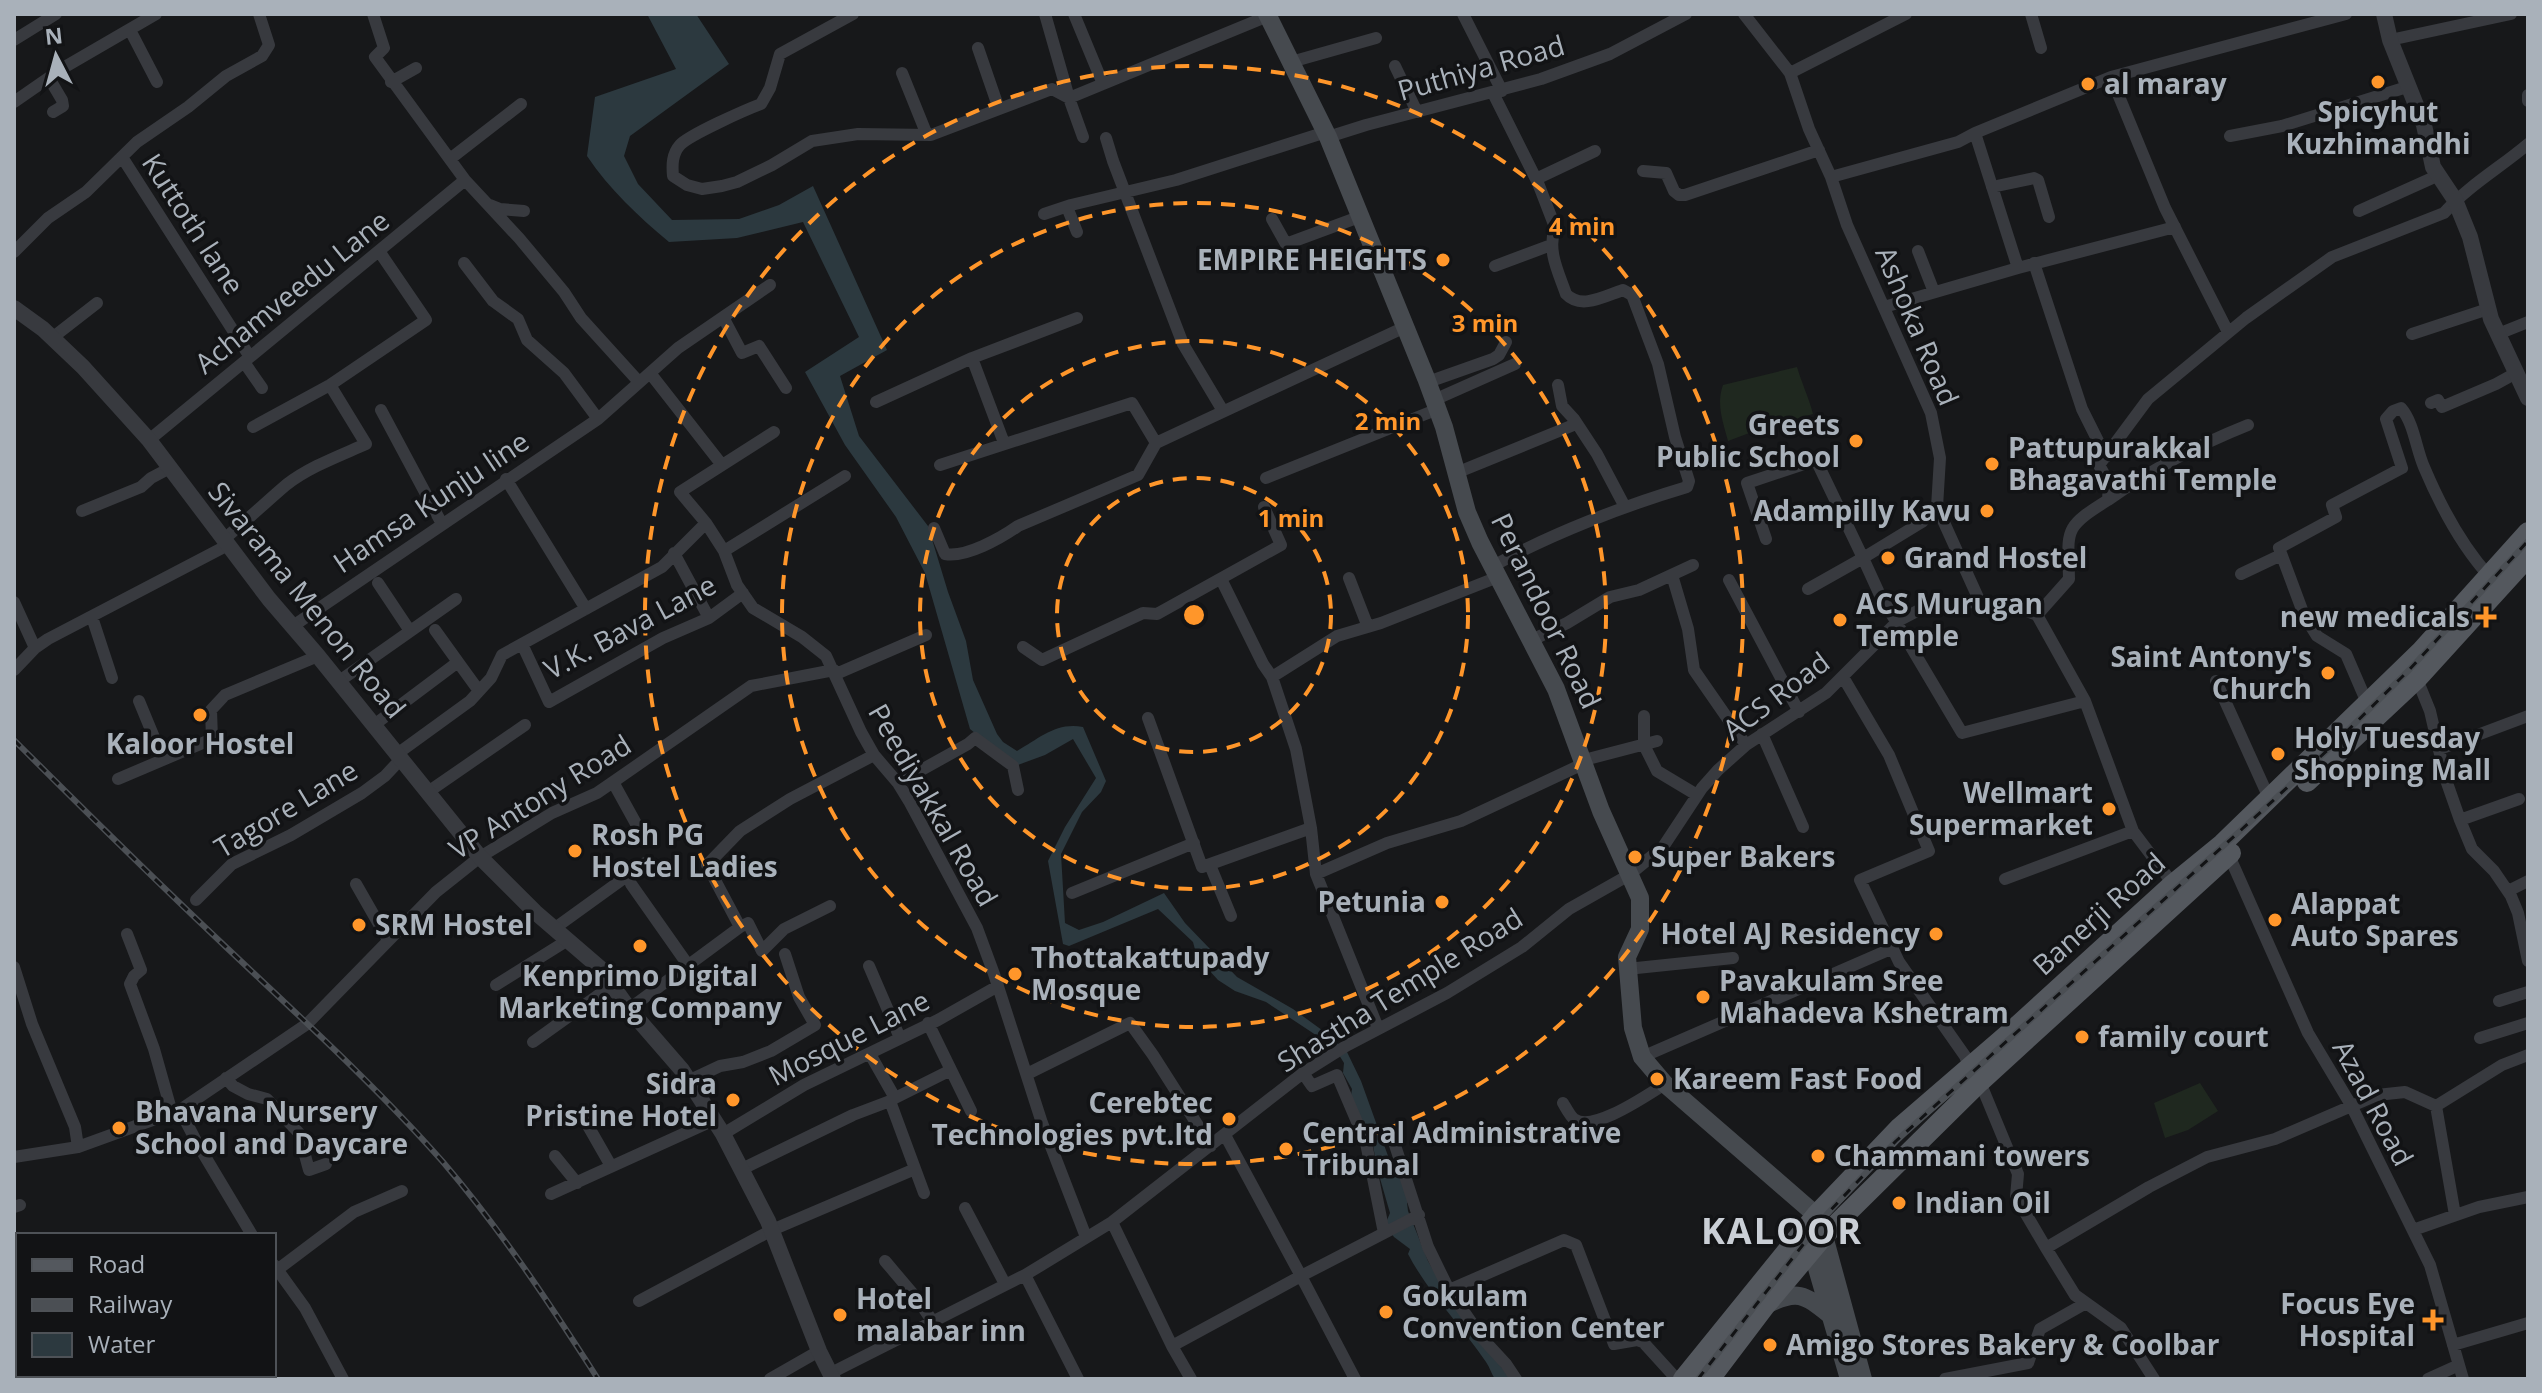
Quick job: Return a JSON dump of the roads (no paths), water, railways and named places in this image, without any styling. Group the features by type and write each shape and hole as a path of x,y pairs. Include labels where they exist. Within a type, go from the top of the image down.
{"main road":[{"name":"Perandoor Road","path":"1268,15 1327,135 1405,327 1433,397 1467,512 1556,689 1601,811 1640,898 1640,929 1627,957 1627,969 1633,1028 1642,1057 1665,1084 1816,1215"},
{"name":"Banerji Road","path":"1678,1376 1813,1240 1881,1179 1980,1070 2173,884 2225,849 2269,798 2421,651 2528,532"},
{"name":"Banerji Road","path":"1816,1215 1900,1127 1980,1070 2417,679 2528,557"},
{"path":"1862,1167 1881,1179"},
{"name":"Perandoor Road","path":"1787,1190 1813,1240"},
{"path":"1816,1215 1813,1240 1849,1379"},
{"name":"Banerji Road","path":"1710,1379 1813,1240"},
{"path":"1813,1240 1863,1379"},
{"path":"1766,1305 1787,1294 1807,1297 1830,1315"}],"street":[{"path":"14,40 56,14"},
{"path":"14,252 48,218 86,192 137,142 226,76 262,56 269,45 259,14"},
{"path":"373,14 384,48 375,57 391,82 465,180 639,382"},
{"path":"853,14 780,54 770,88 761,104 736,114 679,146 671,163 673,176 687,185 702,189 737,182 812,141 858,134 929,135 1052,89 1069,98"},
{"path":"1045,14 1083,137"},
{"path":"1074,14 1103,84"},
{"path":"1272,677 1337,636 1368,627 1495,572 1518,552 1625,507 1687,487 1689,481 1658,364 1632,295 1623,290 1583,303 1570,299 1552,258 1551,237 1555,227 1463,14"},
{"name":"Puthiya Road","path":"1044,214 1541,79 1610,54 1686,14"},
{"name":"Ashoka Road","path":"1744,14 1790,73 1847,225 1931,413 1940,458 1937,507 1980,602"},
{"path":"1790,73 1906,14"},
{"path":"2031,14 2041,48"},
{"path":"1831,177 1958,142 2111,77 2346,14"},
{"path":"2384,14 2390,40 2424,125 2433,167 2455,200 2470,237 2488,309 2528,398"},
{"path":"2390,40 2511,14"},
{"path":"1069,98 1268,15"},
{"path":"14,102 152,18"},
{"path":"130,30 157,82"},
{"path":"1291,62 1376,38"},
{"path":"978,48 999,109"},
{"path":"1395,66 1417,112"},
{"path":"391,82 416,68"},
{"path":"902,73 929,135"},
{"path":"2111,77 2175,227 2228,332"},
{"path":"49,78 63,106 53,112"},
{"path":"2230,136 2282,126 2407,87"},
{"path":"2528,95 2528,101"},
{"path":"450,159 521,104"},
{"path":"1975,133 2018,268"},
{"path":"1106,138 1183,344 1223,411"},
{"path":"2108,500 2109,483 2099,465 2148,399 2228,332 2332,257 2444,213 2455,200 2528,144"},
{"path":"1643,171 1666,173 1674,191 1685,195 1819,150"},
{"path":"1536,179 1595,151"},
{"name":"Kuttoth lane","path":"122,157 262,388"},
{"path":"2359,211 2439,175"},
{"path":"1992,187 2034,178 2038,180 2049,217"},
{"name":"Achamveedu Lane","path":"149,440 465,180"},
{"path":"487,203 500,209 524,211"},
{"path":"1067,207 1077,232"},
{"path":"1286,244 1359,217"},
{"path":"1272,219 1294,266"},
{"path":"1884,307 2034,263 2175,227"},
{"path":"1495,266 1551,245"},
{"path":"253,427 330,385 426,320 379,251"},
{"path":"1918,251 1934,292"},
{"path":"464,263 493,301 518,319 527,340 564,373 598,419"},
{"path":"2034,263 2082,409 2106,457"},
{"name":"Hamsa Kunju line","path":"293,626 598,419 678,348 770,285"},
{"path":"52,338 97,303"},
{"name":"Sivarama Menon Road","path":"14,308 83,367 149,440 226,542 480,857 600,968 688,1081 723,1134 772,1230 819,1351 832,1376"},
{"path":"2412,334 2488,309"},
{"path":"723,317 742,353 759,346 786,388"},
{"path":"876,402 972,358 1077,318"},
{"path":"2498,334 2528,322"},
{"path":"934,528 945,554 962,554 1004,537 1018,526 1138,475 1156,443 1405,327"},
{"path":"1433,397 1499,355 1506,342"},
{"path":"972,358 1004,443"},
{"path":"1266,478 1433,397 1515,364"},
{"path":"650,373 722,465 774,432"},
{"path":"2431,403 2438,400 2442,407 2516,373"},
{"path":"14,670 35,648 226,542 288,484 366,444 330,385"},
{"path":"1558,385 1562,406 1604,466 1625,507"},
{"path":"940,465 1133,403 1156,443"},
{"path":"2241,574 2336,517 2332,505 2402,468 2386,419 2401,408 2449,517 2467,549 2489,576"},
{"path":"381,410 442,524"},
{"path":"1456,473 1576,424"},
{"path":"2037,615 2069,579 2067,536 2081,517 2180,455 2248,425"},
{"path":"1766,539 1747,483 1816,460 1879,593 1962,733 2085,701"},
{"name":"Peediyakkal Road","path":"722,465 680,492 724,551 753,608 802,637 826,656 846,703 874,755 898,783 977,928 1042,1123 1086,1237"},
{"path":"82,511 141,487 170,468"},
{"path":"724,551 845,476"},
{"path":"506,479 586,609"},
{"path":"1023,647 1042,660 1143,613 1157,614 1281,545 1264,507"},
{"path":"1808,589 1922,522 1937,507"},
{"name":"V.K. Bava Lane","path":"399,756 470,701 491,678 502,655 662,567 706,523"},
{"path":"2280,551 2304,615 2317,636 2346,654 2368,705"},
{"path":"674,553 709,618"},
{"path":"1532,640 1610,597 1639,590 1693,565"},
{"path":"1672,575 1688,629 1694,670 1746,745"},
{"path":"1349,578 1368,627"},
{"path":"1221,579 1272,677 1296,749 1316,874 1378,1028"},
{"path":"1729,580 1799,712"},
{"path":"378,583 410,631"},
{"name":"V.K. Bava Lane","path":"522,644 549,702 663,638 709,618 743,593"},
{"path":"338,682 456,599"},
{"path":"14,602 35,648"},
{"path":"1980,602 2011,605 2037,615 2085,701 2133,831 2173,884"},
{"name":"ACS Road","path":"1629,875 1663,847 1697,795 1718,770 1746,745 1826,693 1898,621 1923,608 1947,603 1980,602"},
{"path":"92,617 112,678"},
{"path":"435,630 479,691"},
{"name":"VP Antony Road","path":"14,1157 78,1147 176,1111 307,1024 436,892 480,857 552,813 597,793 751,686 835,672 926,635"},
{"path":"118,779 212,739 211,710 225,695 318,656"},
{"path":"374,725 458,662"},
{"path":"1843,677 1889,755 1929,851 1860,880 1899,962 1965,1056 1980,1070 2018,1174 2016,1197 2046,1248 2075,1295 2121,1328 2154,1379"},
{"path":"2417,679 2430,711 2446,780 2460,820 2472,849 2508,891 2518,913 2528,961"},
{"path":"2216,681 2269,798"},
{"path":"139,701 163,759"},
{"path":"1644,716 1657,771 1697,795"},
{"path":"2440,749 2528,716"},
{"path":"1148,718 1202,867 1311,828"},
{"path":"428,792 525,725"},
{"path":"1762,734 1803,827"},
{"path":"898,783 975,738 1013,766 1018,790"},
{"path":"1316,874 1387,843 1461,821 1584,762 1651,743"},
{"path":"740,927 707,865 740,831 790,799 874,755"},
{"name":"Tagore Lane","path":"196,900 232,864 291,835 362,793 385,776 399,756"},
{"path":"613,782 645,840"},
{"path":"2460,820 2519,799"},
{"path":"2005,879 2133,831"},
{"path":"1072,893 1194,843"},
{"name":"Azad Road","path":"2225,849 2308,1033 2351,1105 2430,1265 2463,1379"},
{"path":"555,928 645,863"},
{"path":"1210,865 1231,916"},
{"name":"Shastha Temple Road","path":"832,1376 1025,1275 1112,1222 1303,1073 1378,1028 1447,993 1522,947 1569,909 1629,875"},
{"path":"2508,891 2528,881"},
{"path":"356,884 388,940"},
{"path":"631,884 688,965"},
{"path":"629,1009 740,927 748,923 762,951 784,929 830,906"},
{"path":"127,934 141,970 130,984 176,1111 251,1233"},
{"path":"496,985 568,940"},
{"path":"1642,1057 1893,948"},
{"path":"688,1081 720,1066 743,1062 771,1051 815,1025 799,997 785,954"},
{"path":"1627,969 1733,958"},
{"path":"869,966 900,1038"},
{"path":"14,967 32,1024 75,1127 78,1147"},
{"path":"533,1042 611,986"},
{"name":"Mosque Lane","path":"723,1134 804,1085 998,986"},
{"path":"2499,1001 2528,992"},
{"path":"928,1023 971,1111"},
{"path":"1027,1074 1130,1023 1211,1146"},
{"path":"2480,1038 2528,1023"},
{"path":"870,1054 895,1098 951,1070"},
{"path":"2436,1106 2502,1065 2528,1055"},
{"path":"1303,1073 1312,1086 1337,1075 1366,1143 1386,1231"},
{"path":"226,1078 240,1090 267,1099 299,1133 309,1170 326,1164"},
{"path":"1563,1103 1574,1119 1594,1121 1665,1084"},
{"path":"2046,1248 2149,1187 2207,1157 2275,1139 2377,1095 2405,1092 2436,1106"},
{"path":"742,1169 853,1115 890,1101 924,1193"},
{"path":"2436,1106 2455,1215"},
{"path":"583,1117 611,1166"},
{"path":"551,1194 714,1120"},
{"path":"1225,1135 1355,1379"},
{"path":"1393,1139 1416,1216 1449,1290 1482,1338 1516,1379"},
{"path":"555,1156 577,1183"},
{"path":"639,1301 772,1230 915,1169"},
{"path":"343,1379 305,1308 276,1268 354,1212 402,1191"},
{"path":"2413,1230 2479,1207 2528,1197"},
{"path":"965,1208 1005,1284"},
{"path":"1172,1346 1416,1216"},
{"path":"1112,1222 1191,1379"},
{"path":"1449,1290 1564,1240 1576,1245 1614,1344 1637,1340 1643,1342 1678,1376"},
{"path":"885,1261 933,1322"},
{"path":"1025,1275 1078,1379"},
{"path":"1945,1379 2028,1363 2040,1329 2086,1303"},
{"path":"2453,1345 2528,1323"},
{"path":"770,1379 819,1351"},
{"path":"2428,1379 2459,1365"}],"water":[{"path":"647,14 696,14 729,64 630,136 624,156 638,184 672,220 739,219 779,205 813,186 887,350 840,376 859,436 928,526 966,641 973,680 997,734 1017,751 1056,729 1083,727 1106,781 1101,792 1082,812 1061,854 1065,923 1079,930 1164,893 1185,923 1237,977 1293,1009 1347,1052 1361,1081 1392,1167 1397,1176 1403,1178 1410,1201 1407,1203 1408,1211 1428,1261 1447,1293 1510,1379 1495,1379 1476,1348 1416,1269 1408,1254 1410,1249 1394,1237 1385,1225 1390,1213 1373,1145 1351,1096 1352,1089 1343,1073 1344,1063 1334,1047 1266,1002 1235,991 1218,980 1197,957 1193,942 1158,909 1069,946 1063,944 1048,861 1096,778 1073,739 1045,755 1015,766 970,729 925,573 896,517 845,445 805,372 859,337 803,222 737,238 669,242 625,202 587,156 595,97 676,69"}],"railway":[{"path":"1698,1379 1827,1214 1896,1141 2332,746 2409,670 2528,541"},
{"path":"14,740 173,897 337,1052 443,1162 505,1241 598,1379"}],"place":[{"name":"Spicyhut Kuzhimandhi","path":"2378,82"},
{"name":"al maray","path":"2088,84"},
{"name":"EMPIRE HEIGHTS","path":"1443,260"},
{"name":"Greets Public School","path":"1856,441"},
{"name":"Pattupurakkal Bhagavathi Temple","path":"1992,464"},
{"name":"Adampilly Kavu","path":"1987,511"},
{"name":"Grand Hostel","path":"1888,558"},
{"name":"new medicals","path":"2486,617"},
{"name":"ACS Murugan Temple","path":"1840,620"},
{"name":"Saint Antony's Church","path":"2328,673"},
{"name":"Kaloor Hostel","path":"200,715"},
{"name":"Holy Tuesday Shopping Mall","path":"2278,754"},
{"name":"Wellmart Supermarket","path":"2109,809"},
{"name":"Rosh PG Hostel Ladies","path":"575,851"},
{"name":"Super Bakers","path":"1635,857"},
{"name":"Petunia","path":"1442,902"},
{"name":"Alappat Auto Spares","path":"2275,920"},
{"name":"SRM Hostel","path":"359,925"},
{"name":"Hotel AJ Residency","path":"1936,934"},
{"name":"Kenprimo Digital Marketing Company","path":"640,946"},
{"name":"Thottakattupady Mosque","path":"1015,974"},
{"name":"Pavakulam Sree Mahadeva Kshetram","path":"1703,997"},
{"name":"family court","path":"2082,1037"},
{"name":"Kareem Fast Food","path":"1657,1079"},
{"name":"Sidra Pristine Hotel","path":"733,1100"},
{"name":"Cerebtec Technologies pvt.ltd","path":"1229,1119"},
{"name":"Bhavana Nursery School and Daycare","path":"119,1128"},
{"name":"Central Administrative Tribunal","path":"1286,1149"},
{"name":"Chammani towers","path":"1818,1156"},
{"name":"Indian Oil","path":"1899,1203"},
{"name":"Gokulam Convention Center","path":"1386,1312"},
{"name":"Hotel malabar inn","path":"840,1315"},
{"name":"Focus Eye Hospital","path":"2433,1320"},
{"name":"Amigo Stores Bakery & Coolbar","path":"1770,1345"}],"district":[{"name":"KALOOR","path":"1782,1231"}]}
